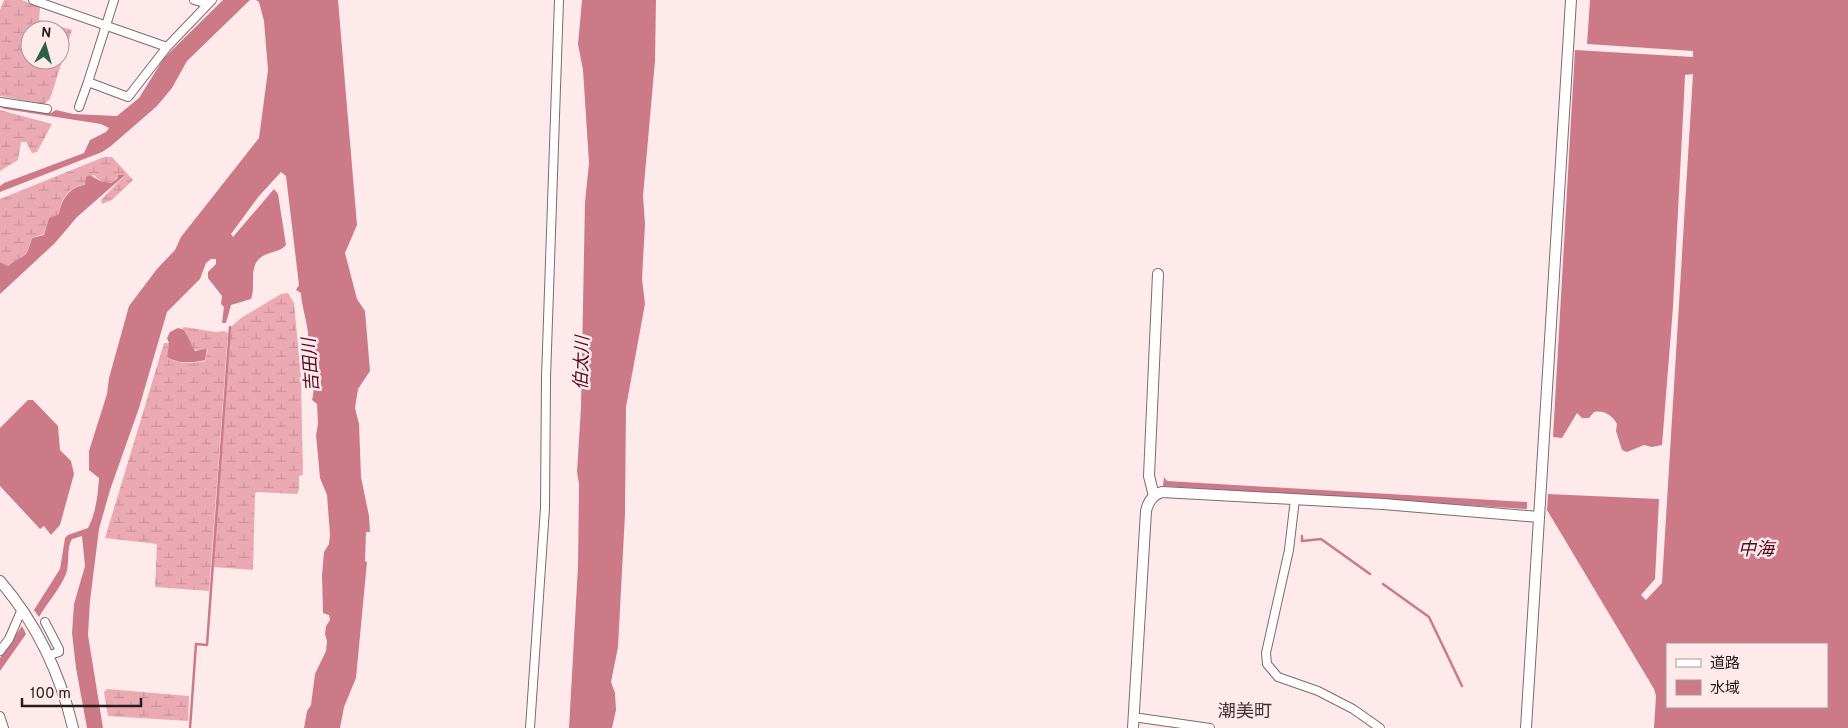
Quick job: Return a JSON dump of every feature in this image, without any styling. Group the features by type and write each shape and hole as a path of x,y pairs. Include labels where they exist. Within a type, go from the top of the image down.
{"street":[{"path":"33,0 167,47"},
{"path":"79,107 114,0"},
{"path":"194,0 210,2"},
{"path":"530,728 545,508 546,378 559,0"},
{"path":"1526,728 1571,0"},
{"path":"88,82 130,96 167,47 210,2"},
{"path":"0,102 48,109"},
{"path":"1154,496 1149,476 1158,274"},
{"path":"1210,728 1133,723 1146,512 1148,504 1154,496 1162,492 1295,499 1539,517"},
{"path":"1295,499 1289,550 1266,653 1267,664 1278,677 1318,691 1353,709 1380,728"},
{"path":"0,581 24,612 50,655 61,684 73,728"},
{"path":"0,651 24,612"},
{"path":"45,622 59,649 59,652 50,655"},
{"path":"0,716 4,728"}],"green space":[{"path":"4,0 22,0 40,7 39,20 20,20 20,70 59,70 50,99 44,104 0,96 0,10"},
{"path":"0,110 52,124 37,152 32,153 26,142 21,142 18,160 0,171"},
{"path":"104,157 112,157 133,180 112,200 102,204 101,200 125,175 118,175 111,183 100,181 94,175 88,176 85,185 74,188 66,195 61,204 59,214 49,218 44,234 32,238 24,255 8,266 0,262 0,199"},
{"path":"288,293 294,303 301,378 303,475 299,476 299,490 297,494 256,492 253,570 213,567 231,327 241,318 281,294"},
{"path":"182,328 228,333 209,591 155,587 157,544 105,538 164,343 169,343 167,357 171,360 185,363 205,361 208,349 200,351 193,349"},
{"path":"107,689 189,696 188,721 108,716 104,692"}],"water":[{"path":"223,0 250,0 187,61 172,88 157,106 111,146 102,152 0,192 0,186 4,183 84,153 90,140 106,132 109,128 101,124 5,109 0,107 0,105 51,113 56,110 73,114 117,116 139,98 164,58"},
{"name":"吉田川","path":"256,0 338,0 357,225 345,253 357,299 365,311 370,371 358,389 355,408 359,424 361,477 369,516 370,532 366,532 365,561 367,562 356,678 344,707 340,728 304,728 307,711 311,705 315,674 326,651 326,626 330,620 329,615 323,613 322,575 324,552 329,544 330,535 327,495 320,478 316,435 318,424 317,404 312,400 313,380 305,345 308,333 301,293 296,290 299,285 286,176 281,172 259,196 231,234 233,237 274,189 278,194 286,245 261,257 255,264 251,299 231,305 226,323 222,323 224,307 221,304 222,296 208,278 208,272 216,264 216,259 211,259 206,263 200,279 167,312 139,408 110,490 99,529 90,601 88,635 103,728 87,728 76,668 72,633 74,604 85,566 82,536 72,539 70,543 66,574 57,591 39,617 34,610 60,569 65,538 68,535 88,528 95,510 99,478 89,470 89,451 107,394 109,378 129,306 157,269 175,250 181,237 259,138 268,70 264,21 259,2"},
{"name":"伯太川","path":"582,0 656,0 655,61 643,196 645,224 642,279 645,304 626,407 625,514 618,647 611,682 615,693 616,710 612,728 569,728 578,566 579,484 577,472 581,407 585,202 589,163 583,70 578,44"},
{"name":"中海","path":"1590,0 1848,0 1848,728 1654,728 1656,696 1654,689 1547,510 1548,494 1659,499 1655,579 1641,595 1646,600 1662,583 1693,74 1685,75 1673,307 1662,445 1652,447 1644,445 1627,452 1622,450 1616,431 1617,424 1610,416 1601,412 1594,412 1589,418 1582,418 1577,413 1562,438 1553,437 1575,50 1693,57 1693,51 1587,44"},
{"path":"90,175 100,181 111,183 117,179 118,175 125,175 77,217 55,243 0,294 0,262 8,266 24,256 28,251 32,238 44,235 49,218 59,214 67,195 75,188 85,185 86,177"},
{"path":"178,328 184,330 195,351 207,349 205,360 185,362 175,361 167,357 169,343 167,338 170,332"},
{"path":"28,400 33,400 58,426 60,450 71,461 74,474 60,525 51,535 44,526 40,529 0,486 0,428"},
{"path":"1164,477 1167,481 1527,502 1527,509 1163,486"},
{"path":"22,626 26,634 0,671 0,658"}],"waterway":[{"path":"190,728 196,644 207,645 230,327"},
{"path":"1302,536 1302,541 1321,539 1370,574"},
{"path":"1383,584 1429,617 1462,686"}],"district":[{"name":"潮美町","path":"1245,712"}]}
